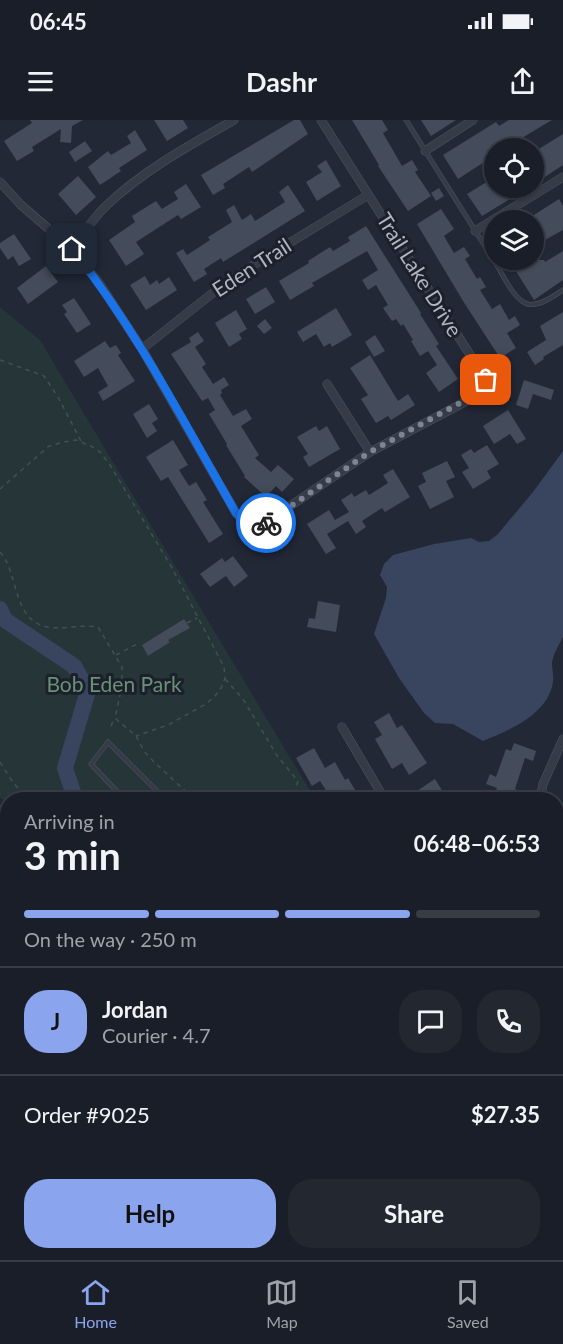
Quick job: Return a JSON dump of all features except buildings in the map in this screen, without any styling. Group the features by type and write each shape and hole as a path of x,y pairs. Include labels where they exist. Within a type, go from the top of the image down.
{"street":[{"path":"72,249 106,206 137,180 234,120"},
{"name":"Trail Lake Drive","path":"142,349 236,513 246,523 259,527 370,452 484,390 486,380 321,120"},
{"path":"425,151 473,120"},
{"path":"475,231 563,177"},
{"path":"0,182 21,205 72,249 99,283 142,349"},
{"name":"Eden Trail","path":"142,349 219,288 368,195"},
{"path":"327,384 370,452"},
{"path":"342,727 380,792"},
{"path":"542,792 563,739"}],"lane":[{"path":"406,120 523,303 528,305 539,303 563,290"},
{"path":"117,792 91,764 108,742 158,792"}],"path":[{"path":"0,360 44,376 63,405 81,442"},
{"path":"0,489 49,446 76,440 91,446 100,452 110,465 172,568 224,667 225,678 215,696 206,704 168,725 136,736"},
{"path":"0,552 9,564 18,597 31,620 52,628 98,627 116,655 122,667 122,686 111,726"},
{"path":"187,623 198,617"},
{"path":"116,655 139,643"},
{"path":"225,678 243,699 278,757 298,781 295,792"},
{"path":"115,718 136,736 145,752 187,792"},
{"path":"141,755 145,752"},
{"path":"0,762 14,784 23,792"}],"green space":[{"name":"Bob Eden Park","path":"0,307 40,340 311,792 0,792"}],"water":[{"path":"563,451 563,637 552,663 553,682 550,694 544,704 526,720 483,741 453,724 435,723 424,713 399,678 374,634 386,598 387,587 380,575 384,564 393,555 434,544 471,538 479,542 489,541 497,535 533,492"}],"waterway":[{"path":"0,609 5,620 74,666 88,691 65,768 73,792"}],"way so far":[{"path":"266,523 370,452 484,390 486,380"}],"route":[{"path":"72,249 99,283 142,349 236,513 246,523 254,526 259,527 266,523"}]}
